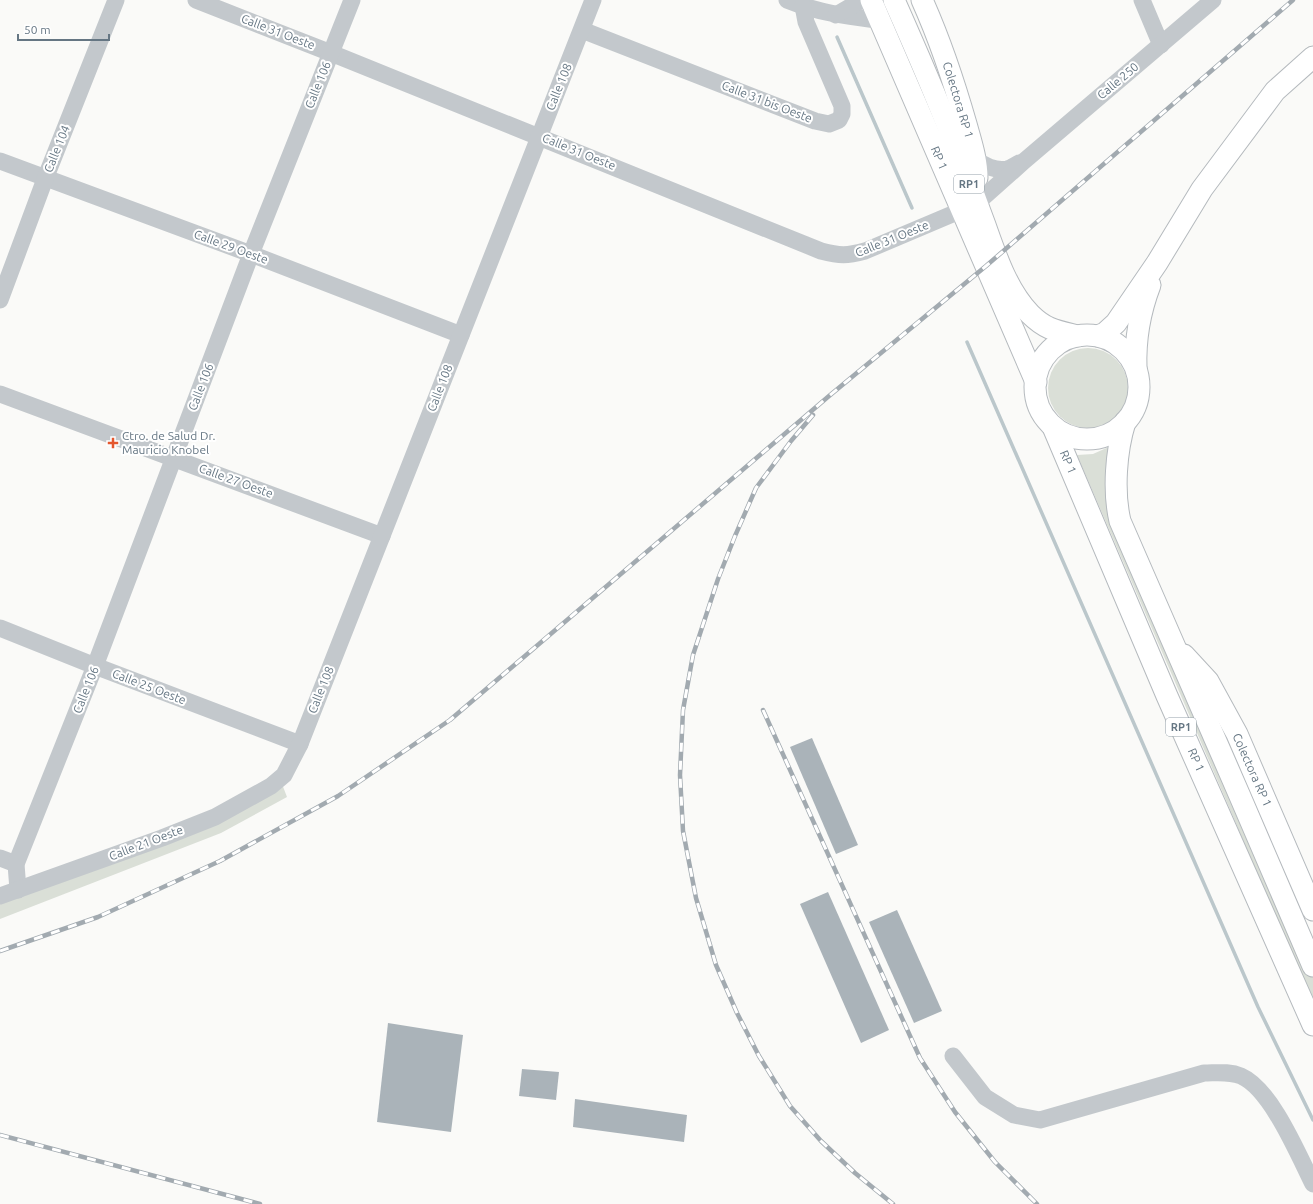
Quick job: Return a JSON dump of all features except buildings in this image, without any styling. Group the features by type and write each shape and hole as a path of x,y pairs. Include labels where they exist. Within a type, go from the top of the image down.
{"main road":[{"name":"RP 1","path":"871,0 880,22 969,206 1017,298 1042,326 1058,332 1088,336"},
{"name":"RP 1","path":"894,0 952,136 969,206 1036,382"},
{"name":"Colectora RP 1","path":"922,0 935,30 957,93 975,158 977,175 969,206"},
{"path":"1088,336 1105,333 1116,323 1157,263 1202,189 1238,140 1275,91 1313,57"},
{"path":"1136,368 1135,348 1138,329 1146,295 1157,263"},
{"name":"RP1","path":"1088,336 1108,339 1120,346 1129,356 1136,368 1139,384 1138,401 1132,415 1119,429 1104,436 1087,439 1070,436 1053,427 1044,415 1037,400 1036,382 1040,366 1049,352 1062,341 1088,336"},
{"name":"RP1","path":"1125,422 1121,435 1116,480 1117,508 1120,521 1313,966"},
{"name":"RP 1","path":"1053,427 1167,696 1313,1025"},
{"name":"Colectora RP 1","path":"1172,642 1208,682 1237,734 1313,910"}],"street":[{"name":"Calle 104","path":"0,300 45,179 116,0"},
{"name":"Calle 31 Oeste","path":"196,0 331,52 822,251 836,255 850,255 865,251 969,206"},
{"name":"Calle 106","path":"8,861 95,666 251,254 352,0"},
{"name":"Calle 108","path":"284,775 300,744 593,0"},
{"path":"787,0 836,15 876,20 880,22"},
{"path":"836,15 862,0"},
{"path":"1142,0 1161,45"},
{"name":"Calle 250","path":"969,206 1023,162 1213,0"},
{"name":"Calle 31 bis Oeste","path":"582,30 815,121 829,124 839,120 842,114 842,106 806,22 803,6"},
{"name":"Calle 250","path":"975,158 981,164 1007,169 1023,162"},
{"name":"Calle 29 Oeste","path":"0,161 45,179 251,254 461,335"},
{"name":"Calle 27 Oeste","path":"0,394 382,536"},
{"name":"Calle 25 Oeste","path":"0,628 300,744"},
{"name":"Calle 21 Oeste","path":"0,896 162,838 215,817 271,786 284,775"},
{"path":"8,861 18,890"},
{"path":"954,1056 985,1097 1014,1115 1040,1120 1204,1073 1226,1072 1240,1076 1254,1084 1273,1107 1313,1184"}],"shaded area":[{"path":"1080,348 1096,348 1117,359 1128,380 1128,396 1117,417 1096,428 1080,428 1066,422 1059,417 1054,410 1048,396 1048,380 1054,366 1059,359 1066,354"},
{"path":"1111,446 1112,485 1313,974 1313,997 1293,963 1235,821 1077,455 1093,454"},
{"path":"282,784 287,797 221,833 0,919 0,904 40,889"}],"waterway":[{"path":"837,37 912,208"},
{"path":"967,342 1258,1007 1313,1120"}],"railway":[{"path":"0,951 98,917 220,861 338,796 450,720 829,396 986,266 1293,0"},
{"path":"813,415 791,441 756,488 718,579 693,655 683,710 680,775 683,831 696,898 716,965 737,1013 759,1056 790,1106 821,1141 855,1173 893,1204"},
{"path":"763,710 920,1058 955,1112 995,1162 1037,1204"},
{"path":"0,1135 260,1204"}],"place":[{"name":"Ctro. de Salud Dr. Mauricio Knobel","path":"113,443"}]}
